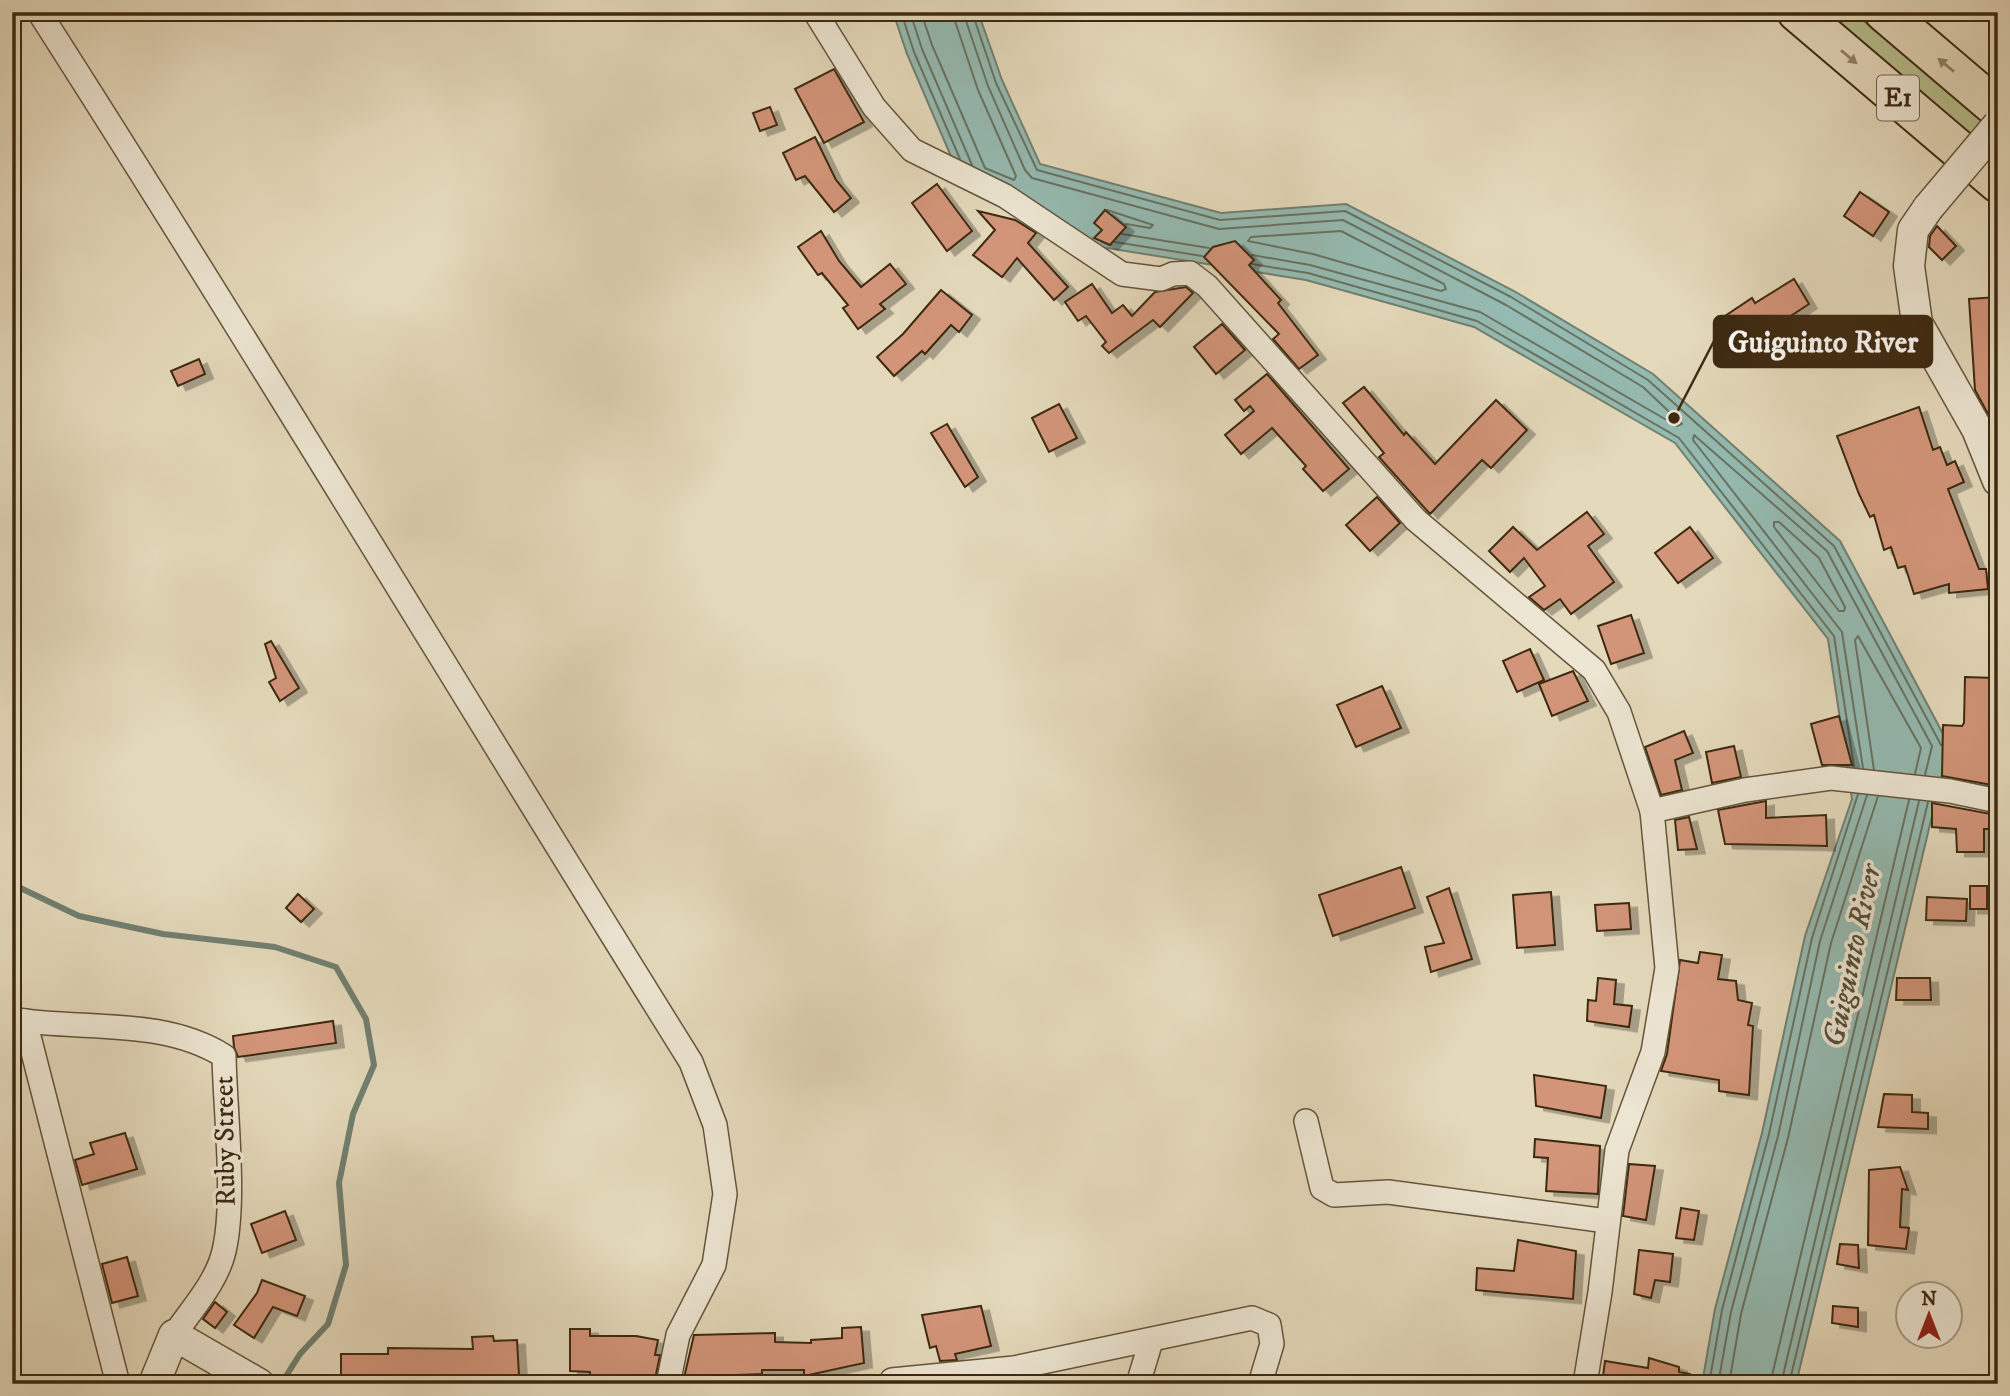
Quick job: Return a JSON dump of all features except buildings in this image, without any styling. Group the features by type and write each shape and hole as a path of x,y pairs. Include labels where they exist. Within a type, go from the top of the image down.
{"highway":[{"name":"E1","path":"1797,12 1998,183"},
{"name":"E1","path":"1884,12 1998,109"}],"street":[{"path":"39,12 153,190 429,643 691,1062 715,1125 725,1194 713,1265 678,1335 668,1384"},
{"path":"816,12 874,107 912,150 1005,196 1122,274 1161,279 1173,274 1190,273 1207,286 1416,520 1594,670 1619,712 1652,811 1667,968 1653,1052 1617,1150 1600,1292 1585,1384"},
{"path":"1998,125 1928,208 1913,230 1909,266 1917,323 1977,429 1998,481"},
{"path":"1652,811 1745,790 1831,778 1950,791 1998,801"},
{"path":"18,1020 118,1384"},
{"name":"Ruby Street","path":"18,1020 168,1033 203,1042 224,1056 228,1205 224,1252 216,1274 174,1335 155,1384"},
{"path":"1306,1121 1322,1188 1334,1195 1388,1192 1607,1221"},
{"path":"890,1384 892,1380 1014,1376 1252,1318 1269,1325 1272,1343 1260,1384"},
{"path":"174,1335 260,1384"},
{"path":"1138,1384 1151,1341"}],"green space":[{"path":"1823,12 1853,12 1998,133 1998,157"}],"water":[{"path":"893,12 978,12 1002,80 1040,164 1221,213 1346,204 1514,291 1653,374 1840,541 1949,745 1796,1384 1702,1384 1715,1309 1762,1133 1805,936 1852,799 1828,639 1675,443 1474,327 1306,280 1101,247 965,189 907,54"}],"waterway":[{"path":"12,884 79,916 163,934 275,947 336,967 366,1019 374,1065 353,1114 339,1183 346,1265 328,1324 300,1354 281,1384"}],"place":[{"name":"Guiguinto River","path":"1674,418"}]}
